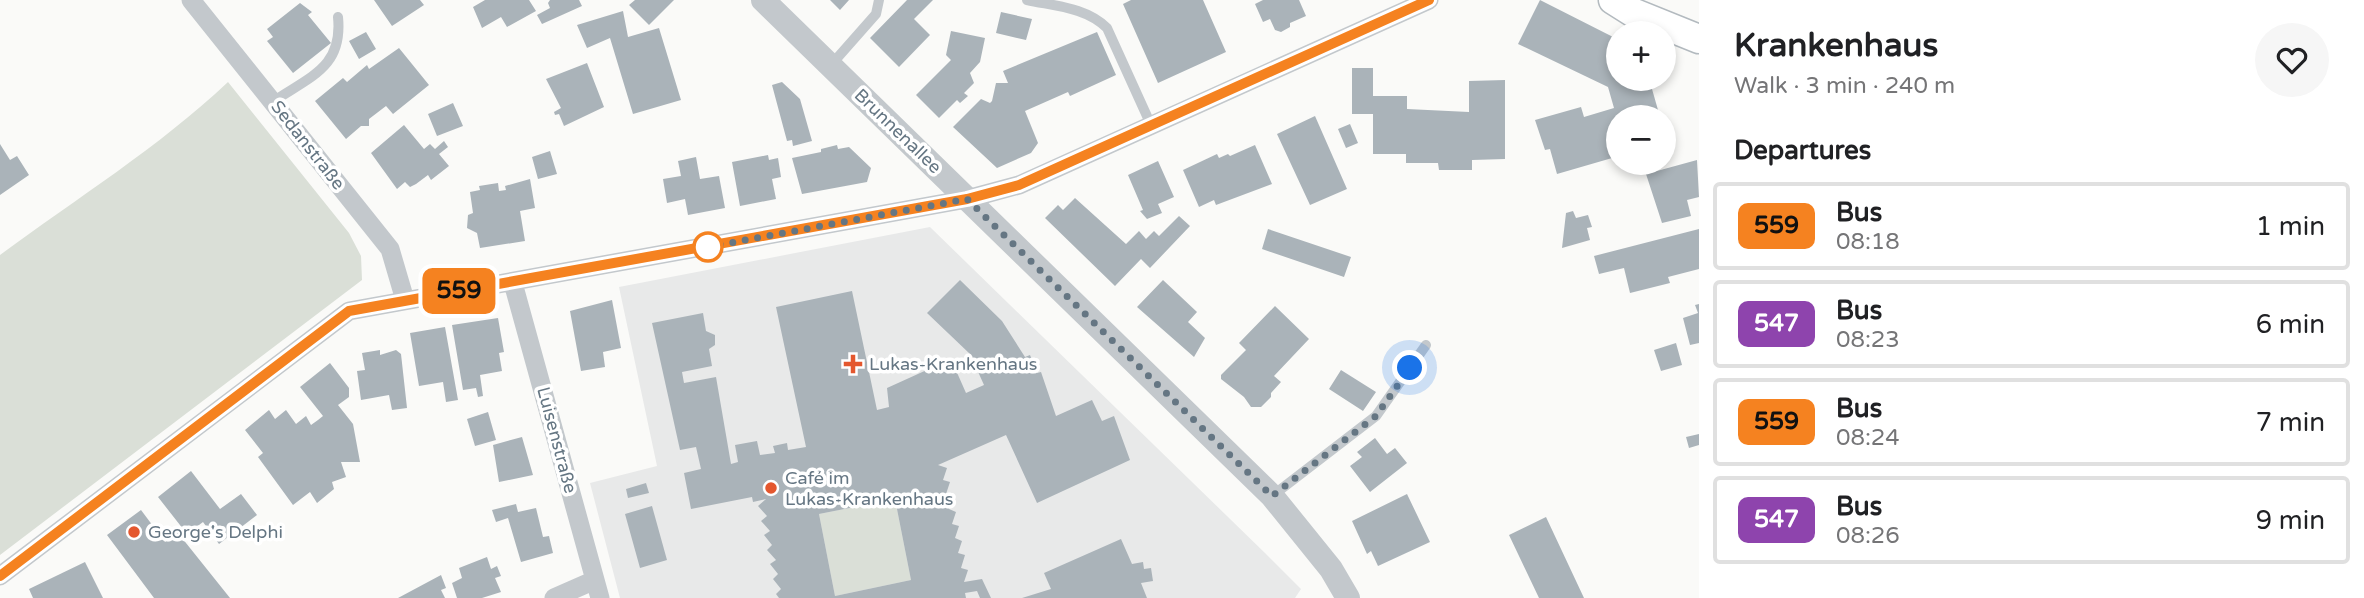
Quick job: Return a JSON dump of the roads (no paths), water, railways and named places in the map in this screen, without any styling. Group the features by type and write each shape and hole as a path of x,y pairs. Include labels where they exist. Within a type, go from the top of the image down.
{"main road":[{"path":"1613,0 1632,12 1699,39"}],"street":[{"name":"Sedanstraße","path":"191,0 390,249 405,300"},
{"name":"Brunnenallee","path":"763,0 1272,496 1324,560 1348,598"},
{"path":"0,576 349,311 967,199 1019,185 1429,0"},
{"name":"Luisenstraße","path":"513,283 598,589"},
{"path":"554,598 598,589"}],"lane":[{"path":"831,66 876,14 879,0"},
{"path":"1027,0 1081,12 1097,19 1107,28 1151,125"},
{"path":"274,101 320,69 336,52 340,37 338,17"},
{"path":"1272,496 1376,416 1426,345"}],"place":[{"name":"Lukas-Krankenhaus","path":"853,364"},
{"name":"Café im Lukas-Krankenhaus","path":"771,488"},
{"name":"George's Delphi","path":"134,532"}]}
